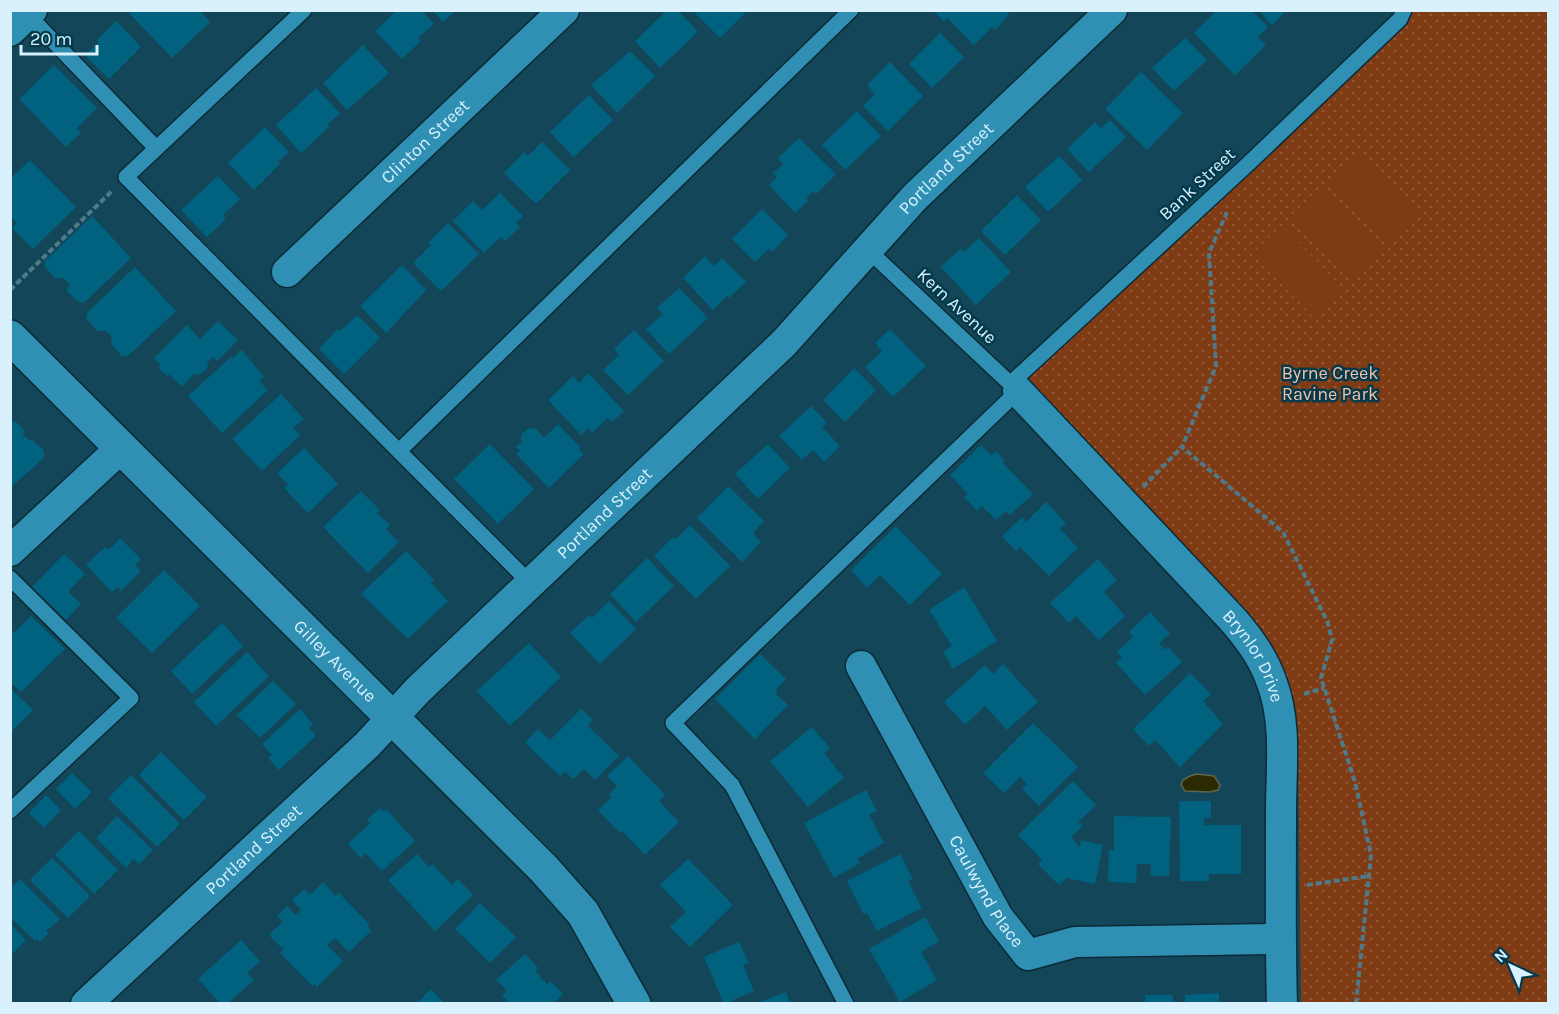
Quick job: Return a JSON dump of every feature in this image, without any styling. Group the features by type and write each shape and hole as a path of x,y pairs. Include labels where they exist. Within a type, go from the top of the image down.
{"street":[{"name":"Clinton Street","path":"287,272 564,10"},
{"name":"Portland Street","path":"86,1004 367,745 418,690 784,343 915,197 1112,10"},
{"name":"Gilley Avenue","path":"10,337 394,718 571,898 594,930 634,1004"},
{"name":"Brynlor Drive","path":"1014,387 1253,643 1273,685 1282,730 1280,939 1282,1004"},
{"path":"10,551 121,447"},
{"name":"Caulwynd Place","path":"861,666 998,917 1028,955 1075,942 1280,939"}],"lane":[{"path":"304,10 126,177 531,584"},
{"path":"399,451 851,10"},
{"name":"Bank Street","path":"846,1004 732,785 673,723 1014,387 1400,19 1404,10"},
{"path":"23,19 156,148"},
{"name":"Kern Avenue","path":"868,250 1014,387"},
{"path":"10,578 131,698 10,811"}],"path":[{"path":"10,290 126,177"},
{"path":"1125,504 1182,447 1216,366 1209,253 1231,203"},
{"path":"1182,447 1283,532 1328,623 1332,640 1321,678 1355,782 1371,855 1356,1004"},
{"path":"1281,888 1369,876"}],"green space":[{"name":"Byrne Creek Ravine Park","path":"1404,11 1548,11 1548,1003 1301,1003 1298,730 1291,696 1280,666 1265,638 1244,610 1021,374"},
{"path":"1359,152 1420,216 1390,245 1329,181"},
{"path":"1321,187 1382,252 1353,280 1291,216"},
{"path":"1282,225 1344,289 1314,318 1252,254"}],"shaded area":[{"path":"1197,774 1214,776 1220,785 1218,790 1185,791 1181,785 1183,780"}],"building":[{"path":"131,10 199,10 210,22 172,58 129,13"},
{"path":"397,10 421,10 434,24 418,38 421,41 402,59 375,31"},
{"path":"432,10 456,10 443,22"},
{"path":"667,10 678,10 698,32 660,68 635,41"},
{"path":"692,10 748,10 720,38"},
{"path":"933,10 1005,10 1009,15 995,30 992,27 974,45 947,18 944,22"},
{"path":"1217,10 1251,10 1268,27 1258,37 1266,45 1235,75 1194,33"},
{"path":"1258,10 1287,10 1272,25"},
{"path":"116,21 141,47 109,79 85,55"},
{"path":"940,33 964,57 932,88 909,64"},
{"path":"1185,38 1207,60 1174,91 1152,68"},
{"path":"363,45 389,73 347,110 323,83"},
{"path":"630,51 655,76 617,113 591,85"},
{"path":"890,62 923,96 888,131 863,106 875,94 867,85"},
{"path":"54,65 97,108 77,128 81,133 66,147 19,99"},
{"path":"1141,72 1183,113 1147,150 1105,109"},
{"path":"316,88 340,113 328,124 330,126 301,153 276,125"},
{"path":"589,95 613,120 574,157 550,132"},
{"path":"857,111 881,136 845,170 822,145"},
{"path":"1110,120 1126,137 1089,172 1067,149 1095,122 1101,128"},
{"path":"265,127 289,152 254,190 228,163"},
{"path":"799,138 836,174 816,194 813,191 806,198 809,200 795,213 769,185 777,177 773,173 783,164 778,158"},
{"path":"542,142 570,170 536,204 504,173 524,152 528,156"},
{"path":"1059,156 1082,180 1048,212 1025,187"},
{"path":"30,160 76,207 33,249 12,228 17,223 12,218 10,219 10,179"},
{"path":"218,176 240,199 223,215 226,219 207,237 181,210"},
{"path":"500,193 523,216 516,223 520,227 505,241 501,237 484,253 453,221 473,201 482,210"},
{"path":"1017,195 1041,220 1005,255 981,231"},
{"path":"762,209 788,235 772,252 769,249 755,262 732,239"},
{"path":"92,216 131,258 84,303 77,301 67,291 69,284 62,277 55,278 45,267 45,261"},
{"path":"448,223 479,254 441,291 413,263 431,245 428,243"},
{"path":"979,238 1011,272 976,305 941,267 961,248 964,252"},
{"path":"705,256 714,266 722,258 746,282 713,310 683,278"},
{"path":"402,265 426,290 386,333 360,306"},
{"path":"135,267 176,311 128,356 122,356 111,344 112,337 106,331 97,331 86,318 88,312"},
{"path":"679,288 708,318 669,354 646,329 663,314 657,308"},
{"path":"357,315 380,338 344,374 319,349 338,329 340,331"},
{"path":"218,321 238,340 217,361 213,357 207,363 208,368 199,375 194,374 182,387 169,374 167,376 158,368 161,365 154,358 187,325 200,339"},
{"path":"890,329 926,366 893,397 865,367 882,351 875,343"},
{"path":"634,330 664,361 628,395 603,370 619,355 614,349"},
{"path":"242,350 264,377 259,381 268,390 222,433 188,396 231,357 232,359"},
{"path":"854,368 876,390 845,422 823,400"},
{"path":"588,373 624,411 612,422 608,418 592,433 588,428 581,435 548,400 573,376 579,383"},
{"path":"281,394 304,419 293,428 300,435 262,471 232,439"},
{"path":"811,406 827,423 822,427 840,446 824,462 813,450 802,460 779,436"},
{"path":"10,421 16,422 24,430 23,435 34,441 44,451 44,458 10,488"},
{"path":"558,424 584,454 549,488 516,454 520,451 516,447 521,443 521,435 527,429 535,428 544,438"},
{"path":"490,444 534,489 498,524 454,479"},
{"path":"768,444 790,468 758,499 735,474"},
{"path":"981,445 991,455 996,451 1005,461 1003,463 1033,494 1010,515 1006,511 996,520 982,506 977,511 964,497 968,494 950,475"},
{"path":"304,448 338,484 308,513 284,488 288,485 277,473"},
{"path":"728,486 764,521 753,533 761,542 742,562 697,518"},
{"path":"361,491 380,510 377,513 390,525 386,529 399,542 368,573 323,527"},
{"path":"1046,502 1066,523 1060,529 1078,548 1049,576 1020,547 1016,551 1002,536 1022,517 1026,522"},
{"path":"690,525 730,566 696,599 654,556 673,537 676,539"},
{"path":"896,526 942,574 910,605 880,575 867,588 851,570"},
{"path":"120,538 141,559 135,565 141,571 121,591 118,587 112,592 86,565 105,547 109,550"},
{"path":"406,551 434,580 431,583 448,601 408,639 361,594"},
{"path":"64,554 85,574 68,592 81,604 66,620 32,587"},
{"path":"647,558 674,586 636,622 610,594"},
{"path":"1098,559 1117,580 1104,592 1125,616 1099,640 1076,616 1069,623 1050,603"},
{"path":"164,570 200,606 152,653 116,618"},
{"path":"964,587 997,641 953,669 943,652 952,646 929,610"},
{"path":"609,601 636,629 600,664 570,633 589,615 592,618"},
{"path":"1150,612 1170,634 1159,643 1165,650 1168,647 1182,662 1145,695 1116,663 1122,658 1117,652 1133,637 1129,632"},
{"path":"31,616 65,649 21,692 10,682 10,634"},
{"path":"222,623 243,646 192,694 171,671"},
{"path":"529,643 561,677 510,726 477,691"},
{"path":"247,652 269,676 216,726 194,702"},
{"path":"760,654 786,679 777,688 776,694 788,705 755,739 715,699"},
{"path":"1003,664 1038,702 1007,730 985,706 965,725 944,702 985,665 993,674"},
{"path":"1190,673 1211,694 1203,701 1223,724 1180,767 1155,740 1149,746 1133,729"},
{"path":"273,681 296,704 260,738 237,715"},
{"path":"10,688 33,710 10,733"},
{"path":"300,709 313,724 309,728 316,736 279,770 268,758 272,755 262,744"},
{"path":"581,709 593,720 588,726 619,756 595,780 584,769 573,779 565,771 560,776 525,743 538,729 550,740"},
{"path":"1033,723 1078,767 1039,806 1022,789 1027,784 1020,777 1004,793 983,773"},
{"path":"812,727 830,748 824,753 844,778 808,807 770,761"},
{"path":"161,752 207,797 184,820 139,775"},
{"path":"628,756 665,795 659,801 679,822 645,855 598,810 612,797 609,794 617,786 607,776"},
{"path":"72,773 92,792 75,809 56,789"},
{"path":"131,775 180,824 157,847 108,798"},
{"path":"1073,781 1096,805 1078,822 1083,826 1071,837 1080,847 1081,840 1103,845 1095,884 1067,878 1059,885 1038,864 1042,860 1018,835"},
{"path":"866,790 877,811 869,815 884,843 857,859 860,863 834,878 804,823"},
{"path":"46,795 61,810 44,828 29,813"},
{"path":"1179,801 1211,801 1211,818 1204,818 1204,825 1241,825 1241,874 1209,874 1209,881 1180,881"},
{"path":"380,808 384,812 386,809 415,841 382,871 365,853 361,858 348,844 370,823 367,820"},
{"path":"117,816 153,850 139,864 134,859 126,868 96,838"},
{"path":"1114,816 1171,817 1169,876 1150,876 1151,864 1137,864 1136,883 1108,882 1109,850 1114,850"},
{"path":"79,831 118,870 94,894 55,855"},
{"path":"417,854 429,867 432,864 452,885 458,879 473,895 435,931 388,880"},
{"path":"900,854 913,879 908,881 922,908 877,931 867,913 864,915 847,881"},
{"path":"52,858 90,896 68,918 30,880"},
{"path":"688,859 733,905 690,947 670,927 686,912 660,885"},
{"path":"20,879 60,919 46,930 49,933 40,942 37,939 35,941 10,917 10,889"},
{"path":"323,882 336,896 339,893 370,925 368,927 371,931 349,952 335,938 327,945 343,961 317,987 314,984 312,986 280,953 283,949 269,935 283,921 277,916 287,906 295,915 301,910 292,900 304,889 310,895"},
{"path":"480,903 516,937 490,963 455,929"},
{"path":"925,917 939,941 921,952 937,980 900,1002 869,949"},
{"path":"10,924 26,940 10,956"},
{"path":"241,940 260,961 247,973 254,980 227,1004 221,1004 198,979"},
{"path":"739,942 749,963 743,965 754,991 724,1004 704,957"},
{"path":"525,954 538,968 535,971 547,984 550,981 563,994 553,1004 510,1004 502,995 507,991 496,980"},
{"path":"431,989 445,1004 416,1004"},
{"path":"786,992 790,1004 757,1004 757,1003"},
{"path":"1219,993 1219,1004 1185,1004 1185,995"},
{"path":"1145,995 1173,995 1173,1004 1145,1004"}]}
